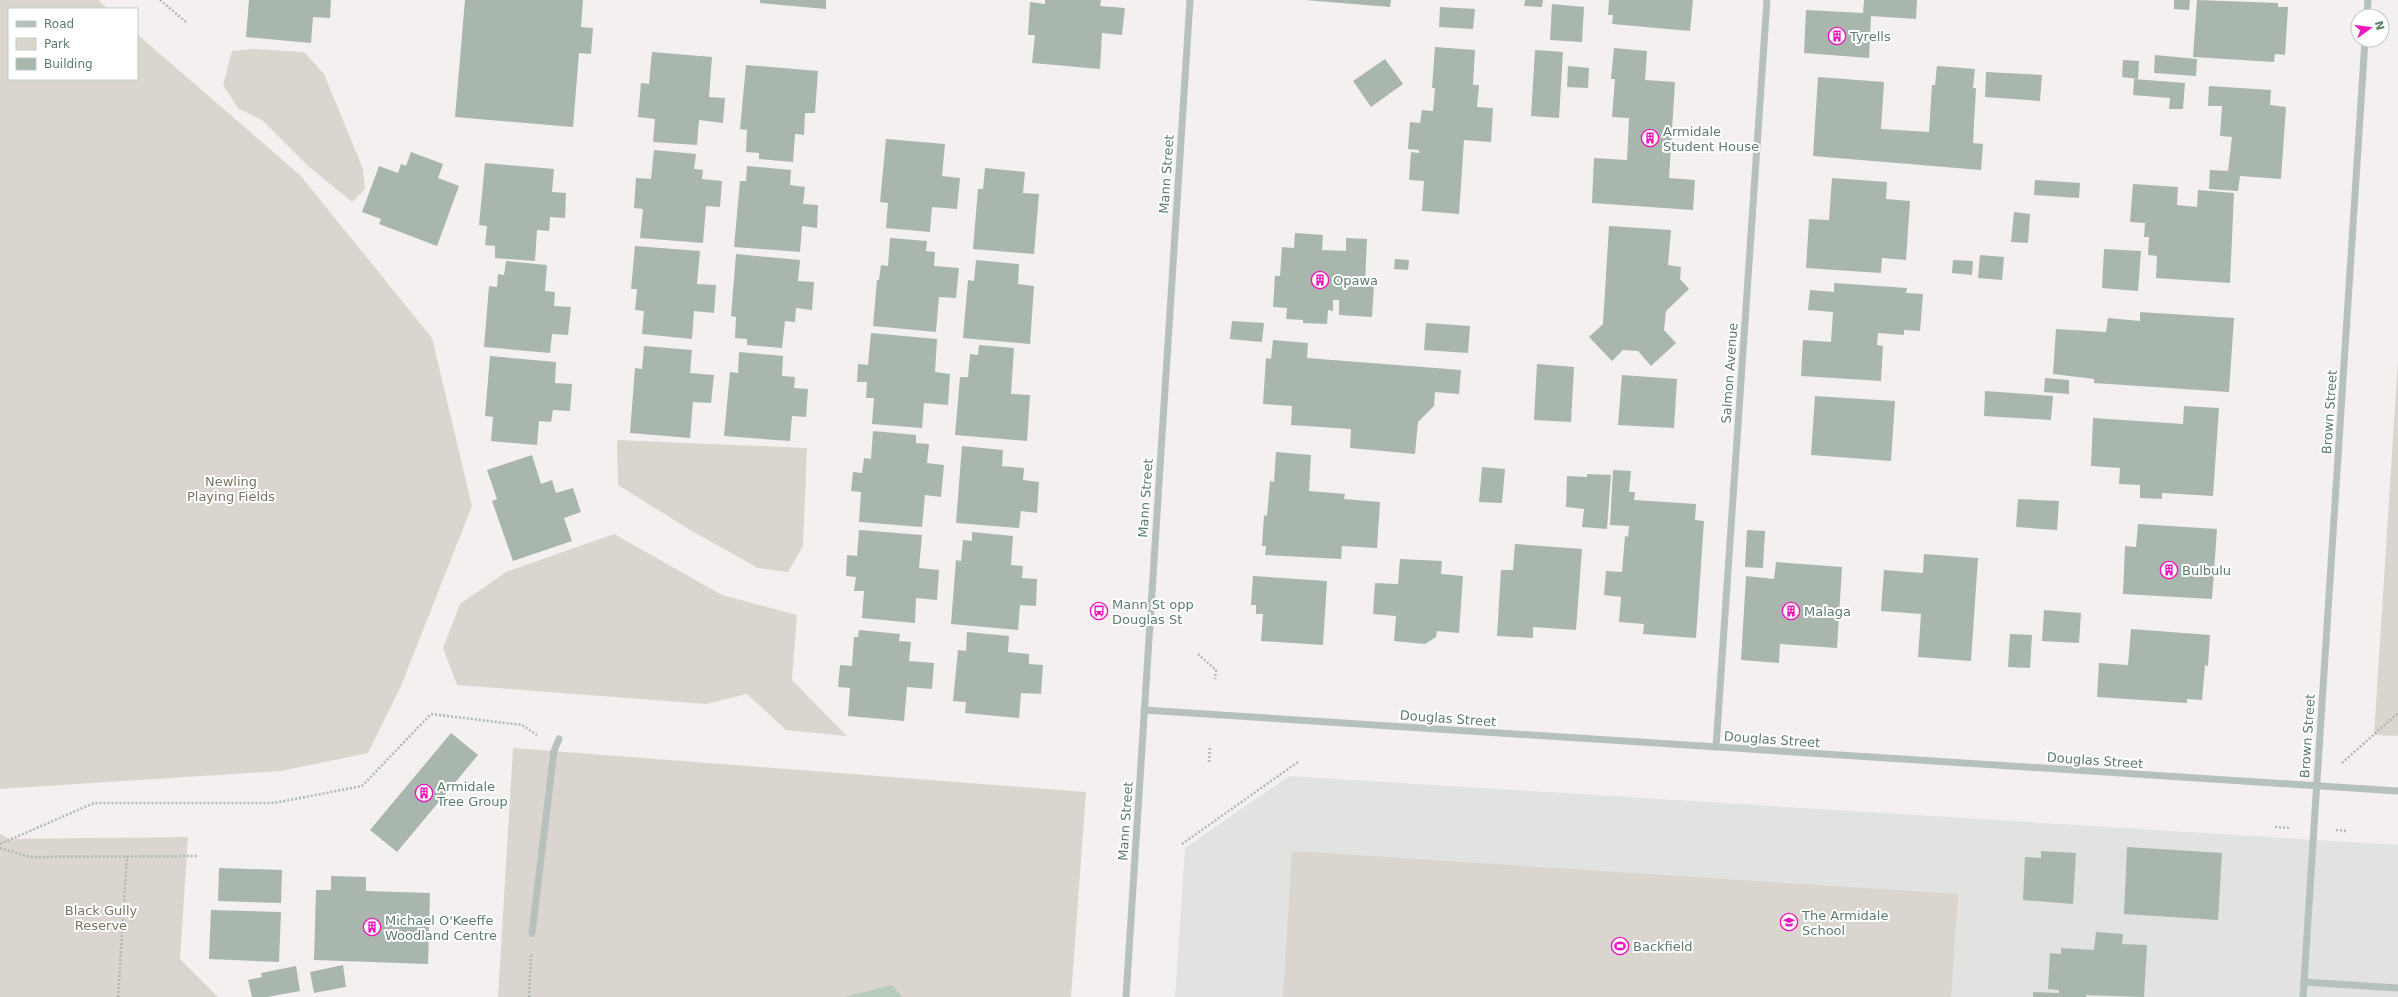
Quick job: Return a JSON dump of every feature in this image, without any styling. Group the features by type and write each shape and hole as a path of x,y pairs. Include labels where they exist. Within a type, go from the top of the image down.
{"street":[{"name":"Mann Street","path":"1126,997 1190,0"},
{"name":"Salmon Avenue","path":"1716,747 1767,0"},
{"name":"Brown Street","path":"2303,997 2364,48"},
{"name":"Douglas Street","path":"1144,710 2398,791"},
{"path":"532,933 554,751 559,739"},
{"path":"2304,982 2398,988"}],"path":[{"path":"160,0 186,22"},
{"path":"1198,654 1216,670 1215,679"},
{"path":"2360,747 2398,713"},
{"path":"0,844 94,803 274,803 362,786 431,714 522,725 542,738"},
{"path":"1209,762 1210,746"},
{"path":"1182,844 1298,762"},
{"path":"0,848 30,857 198,856"},
{"path":"118,997 127,856"},
{"path":"529,997 532,933"}],"shaded area":[{"name":"The Armidale School","path":"1289,776 2398,845 2398,997 1175,997 1185,848"},
{"path":"892,985 902,997 845,997"}],"green space":[{"name":"Newling Playing Fields","path":"0,0 98,0 107,8 8,8 8,80 138,80 138,35 300,175 432,338 472,506 401,686 368,753 281,771 0,789"},
{"path":"252,49 304,52 324,74 363,169 365,189 352,202 308,166 263,121 238,108 223,85 232,51"},
{"path":"2398,359 2398,736 2374,735"},
{"path":"617,440 807,448 803,546 788,572 758,568 690,530 618,485"},
{"path":"614,534 722,595 797,615 792,680 847,736 786,730 747,694 706,704 457,685 443,648 460,604 506,572"},
{"path":"513,748 1086,792 1071,997 498,997"},
{"name":"Black Gully Reserve","path":"0,834 9,839 188,837 180,959 218,997 0,997"},
{"name":"Backfield","path":"1292,851 1958,894 1951,997 1283,997"}],"building":[{"path":"249,0 331,0 330,18 313,17 311,43 246,37"},
{"path":"465,0 583,0 581,27 593,28 591,54 579,53 573,127 455,117"},
{"path":"760,0 826,0 826,9 760,3"},
{"path":"1045,0 1101,0 1100,6 1125,8 1122,35 1102,33 1100,69 1032,63 1035,35 1028,35 1030,2 1045,4"},
{"path":"1305,0 1391,0 1390,7"},
{"path":"1525,0 1543,0 1542,7 1524,6"},
{"path":"1609,0 1693,0 1690,31 1612,24 1613,15 1608,15"},
{"name":"Tyrells","path":"1864,0 1917,0 1916,19 1871,16 1869,58 1804,53 1806,10 1863,13"},
{"path":"2174,0 2190,0 2189,10 2174,9"},
{"path":"2197,0 2278,3 2278,7 2288,7 2285,55 2275,54 2274,62 2193,57"},
{"path":"1552,4 1584,7 1582,42 1550,40"},
{"path":"1440,7 1475,9 1473,29 1439,27"},
{"path":"1435,47 1475,50 1473,85 1479,85 1477,107 1493,108 1491,142 1464,140 1459,214 1422,211 1424,181 1409,180 1411,152 1419,153 1419,150 1408,149 1410,122 1420,123 1422,110 1433,111 1435,88 1432,88"},
{"name":"Armidale Student House","path":"1614,48 1647,51 1645,80 1675,82 1669,178 1695,180 1693,210 1592,203 1594,158 1627,160 1629,118 1612,117 1615,79 1611,79"},
{"path":"1535,50 1563,52 1559,118 1531,116"},
{"path":"652,52 712,57 709,97 725,98 723,123 699,120 697,145 653,142 655,119 638,117 641,83 649,84"},
{"path":"2155,55 2197,59 2196,76 2154,73"},
{"path":"1385,59 1403,84 1371,107 1353,81"},
{"path":"2123,60 2139,61 2138,79 2122,77"},
{"path":"746,65 818,71 815,113 805,113 804,135 795,134 793,162 759,159 759,153 746,152 747,130 740,129"},
{"path":"1568,66 1589,68 1588,88 1567,87"},
{"path":"1937,66 1975,69 1973,88 1976,88 1973,143 1983,144 1981,170 1813,156 1818,77 1884,82 1881,129 1929,132 1932,85 1935,85"},
{"path":"1986,72 2042,75 2040,101 1985,97"},
{"path":"2134,79 2185,83 2183,109 2169,109 2170,98 2133,95"},
{"path":"2209,86 2271,90 2270,105 2286,107 2281,179 2240,176 2238,191 2209,189 2210,170 2228,171 2232,137 2220,136 2222,106 2208,106"},
{"path":"886,139 945,144 942,176 960,178 957,209 932,207 930,232 886,228 888,203 880,202"},
{"path":"654,150 696,154 694,169 703,170 702,179 722,181 720,207 706,206 703,243 640,238 643,209 634,208 636,178 651,179"},
{"path":"411,152 443,164 438,178 459,186 437,246 379,224 381,219 362,212 379,166 398,173 401,164 406,166"},
{"path":"485,163 554,169 552,192 566,193 565,218 550,217 549,231 537,230 535,261 495,258 495,246 485,245 487,226 479,225"},
{"path":"747,166 791,170 790,185 805,187 803,204 818,205 817,228 802,226 800,252 734,247 740,181 746,181"},
{"path":"985,168 1025,172 1023,193 1039,194 1034,254 973,249 978,189 983,189"},
{"path":"1832,178 1887,182 1886,199 1910,201 1906,260 1882,258 1881,273 1806,268 1809,219 1829,220"},
{"path":"2035,180 2080,183 2079,198 2034,195"},
{"path":"2133,184 2178,187 2177,205 2197,207 2198,190 2234,193 2230,283 2156,278 2157,256 2148,255 2149,237 2144,237 2145,223 2130,222"},
{"path":"2014,212 2030,214 2028,243 2011,242"},
{"path":"1609,226 1671,230 1668,265 1681,267 1680,279 1689,289 1666,311 1664,330 1676,343 1651,366 1638,351 1623,350 1612,361 1589,337 1603,324"},
{"name":"Opawa","path":"1295,233 1323,235 1322,250 1346,251 1346,238 1367,239 1365,284 1374,284 1372,317 1339,315 1339,300 1333,300 1333,311 1328,310 1327,324 1303,323 1303,320 1286,319 1287,308 1273,307 1275,276 1280,276 1282,247 1294,248"},
{"path":"890,238 927,241 926,251 935,252 934,266 959,268 956,298 939,297 936,332 873,326 877,280 879,280 881,265 888,266"},
{"path":"635,246 700,251 697,284 716,285 714,313 694,311 692,339 642,334 644,311 635,310 637,289 631,289"},
{"path":"2104,249 2141,251 2138,291 2102,288"},
{"path":"736,254 800,260 798,281 814,282 812,310 796,308 795,322 785,321 782,348 747,345 747,339 735,338 736,317 731,316"},
{"path":"1980,255 2004,257 2002,280 1978,278"},
{"path":"1395,259 1409,260 1408,270 1394,269"},
{"path":"976,260 1019,264 1018,284 1034,286 1030,344 963,338 968,280 974,281"},
{"path":"1953,260 1973,261 1972,275 1952,273"},
{"path":"506,261 547,265 545,291 555,292 554,306 571,307 568,335 552,334 550,353 484,347 489,286 497,287 498,274 504,275"},
{"path":"1834,283 1907,288 1906,293 1923,294 1920,331 1904,330 1904,335 1878,333 1877,345 1883,346 1881,381 1801,376 1803,340 1831,342 1833,312 1808,310 1810,290 1834,292"},
{"path":"2140,312 2234,318 2229,392 2094,383 2094,379 2053,374 2056,329 2106,332 2108,318 2140,321"},
{"path":"1232,321 1264,323 1262,342 1230,339"},
{"path":"1426,323 1470,326 1468,353 1424,350"},
{"path":"871,333 937,339 935,372 950,374 948,405 924,403 922,428 872,424 874,398 866,398 867,382 857,382 858,364 868,365"},
{"path":"1273,340 1308,343 1307,358 1461,370 1459,394 1435,392 1434,406 1418,422 1415,454 1350,448 1351,429 1291,425 1292,406 1263,404 1266,358 1271,359"},
{"path":"979,345 1014,348 1011,394 1030,395 1027,441 955,435 960,377 968,377 970,354 978,355"},
{"path":"644,346 692,350 690,373 714,375 711,403 693,402 690,438 630,433 635,368 642,369"},
{"path":"739,352 783,356 782,376 795,377 794,388 808,389 806,417 792,416 790,441 724,436 730,372 738,373"},
{"path":"490,356 556,362 555,383 572,384 570,411 553,410 551,422 539,421 537,445 491,441 493,417 485,416"},
{"path":"1537,364 1574,367 1571,422 1534,420"},
{"path":"1622,375 1677,379 1674,428 1618,425"},
{"path":"2045,378 2069,380 2069,394 2044,392"},
{"path":"1985,391 2053,396 2051,420 1984,416"},
{"path":"1815,396 1895,401 1891,461 1811,455"},
{"path":"2184,406 2219,408 2213,496 2162,493 2162,499 2140,498 2140,485 2119,484 2120,468 2091,466 2093,418 2183,424"},
{"path":"873,431 916,435 916,443 929,444 927,463 944,465 941,497 925,495 922,527 859,522 861,492 851,491 853,472 862,473 864,458 871,459"},
{"path":"962,446 1003,450 1002,466 1024,468 1023,480 1039,482 1037,513 1021,511 1019,528 956,523"},
{"path":"1276,452 1311,455 1309,491 1345,494 1344,499 1380,502 1377,548 1342,546 1341,559 1265,555 1266,546 1262,546 1264,515 1267,516 1270,481 1274,482"},
{"path":"532,455 541,484 552,480 556,493 573,488 581,512 564,518 572,541 513,561 492,501 497,499 487,470"},
{"path":"1482,467 1505,469 1502,503 1479,502"},
{"path":"1613,470 1631,471 1629,492 1635,492 1634,500 1696,504 1695,520 1704,521 1696,638 1643,634 1644,624 1619,622 1621,597 1604,595 1606,571 1622,572 1625,536 1628,537 1629,526 1610,525"},
{"path":"1587,474 1611,475 1607,529 1582,527 1584,509 1566,507 1567,476 1587,477"},
{"path":"2018,499 2059,501 2057,530 2016,527"},
{"name":"Bulbulu","path":"2138,524 2217,529 2212,599 2123,594 2125,546 2136,547"},
{"path":"859,530 922,535 919,568 939,570 937,600 916,598 915,623 862,618 864,591 854,591 856,577 846,576 847,555 857,556"},
{"path":"1747,530 1765,531 1763,568 1745,567"},
{"path":"972,532 1013,536 1011,565 1023,566 1022,578 1037,579 1036,606 1020,605 1018,630 951,624 956,560 961,561 963,540 972,541"},
{"path":"1515,544 1582,549 1576,630 1533,627 1533,638 1497,636 1501,570 1513,570"},
{"path":"1924,554 1978,558 1971,661 1918,657 1921,614 1881,611 1884,570 1923,573"},
{"path":"1400,559 1442,561 1441,574 1463,576 1459,633 1437,631 1436,637 1425,644 1394,641 1396,616 1373,614 1375,583 1398,584"},
{"name":"Malaga","path":"1776,562 1842,567 1837,648 1780,644 1779,663 1741,660 1746,576 1774,579"},
{"path":"1253,576 1327,581 1323,645 1261,641 1263,614 1256,614 1256,605 1251,605"},
{"path":"2044,610 2081,613 2079,643 2042,641"},
{"path":"2131,629 2210,635 2208,666 2205,665 2202,700 2187,699 2187,703 2097,697 2099,663 2128,665"},
{"path":"859,630 900,634 899,641 911,642 909,661 934,663 932,689 907,687 904,721 848,716 850,688 838,687 840,665 852,666 854,637 858,637"},
{"path":"967,632 1009,636 1008,652 1029,654 1029,664 1043,665 1041,694 1021,693 1019,718 965,713 966,702 953,701 958,650 966,651"},
{"path":"2010,634 2032,635 2030,668 2008,667"},
{"name":"Armidale Tree Group","path":"451,733 478,755 397,852 370,830"},
{"path":"2127,847 2222,853 2218,920 2124,914"},
{"path":"2041,851 2076,853 2073,904 2023,900 2025,857 2041,858"},
{"path":"219,868 282,870 281,903 218,901"},
{"name":"Michael O'Keeffe Woodland Centre","path":"331,876 366,877 366,891 430,893 428,964 314,960 316,890 331,890"},
{"path":"211,910 281,912 279,962 209,959"},
{"path":"2096,932 2123,934 2122,944 2147,945 2144,997 2086,995 2086,997 2033,997 2033,992 2059,993 2059,990 2048,989 2050,953 2061,954 2061,948 2094,950"},
{"path":"343,965 346,987 314,993 310,972"},
{"path":"296,966 300,991 267,997 252,997 248,980 262,977 261,973"}],"place":[{"name":"Tyrells","path":"1837,36"},
{"name":"Armidale Student House","path":"1650,138"},
{"name":"Opawa","path":"1320,280"},
{"name":"Bulbulu","path":"2169,570"},
{"name":"Mann St opp Douglas St","path":"1099,611"},
{"name":"Malaga","path":"1791,611"},
{"name":"Armidale Tree Group","path":"424,793"},
{"name":"The Armidale School","path":"1789,922"},
{"name":"Michael O'Keeffe Woodland Centre","path":"372,927"},
{"name":"Backfield","path":"1620,946"}]}
